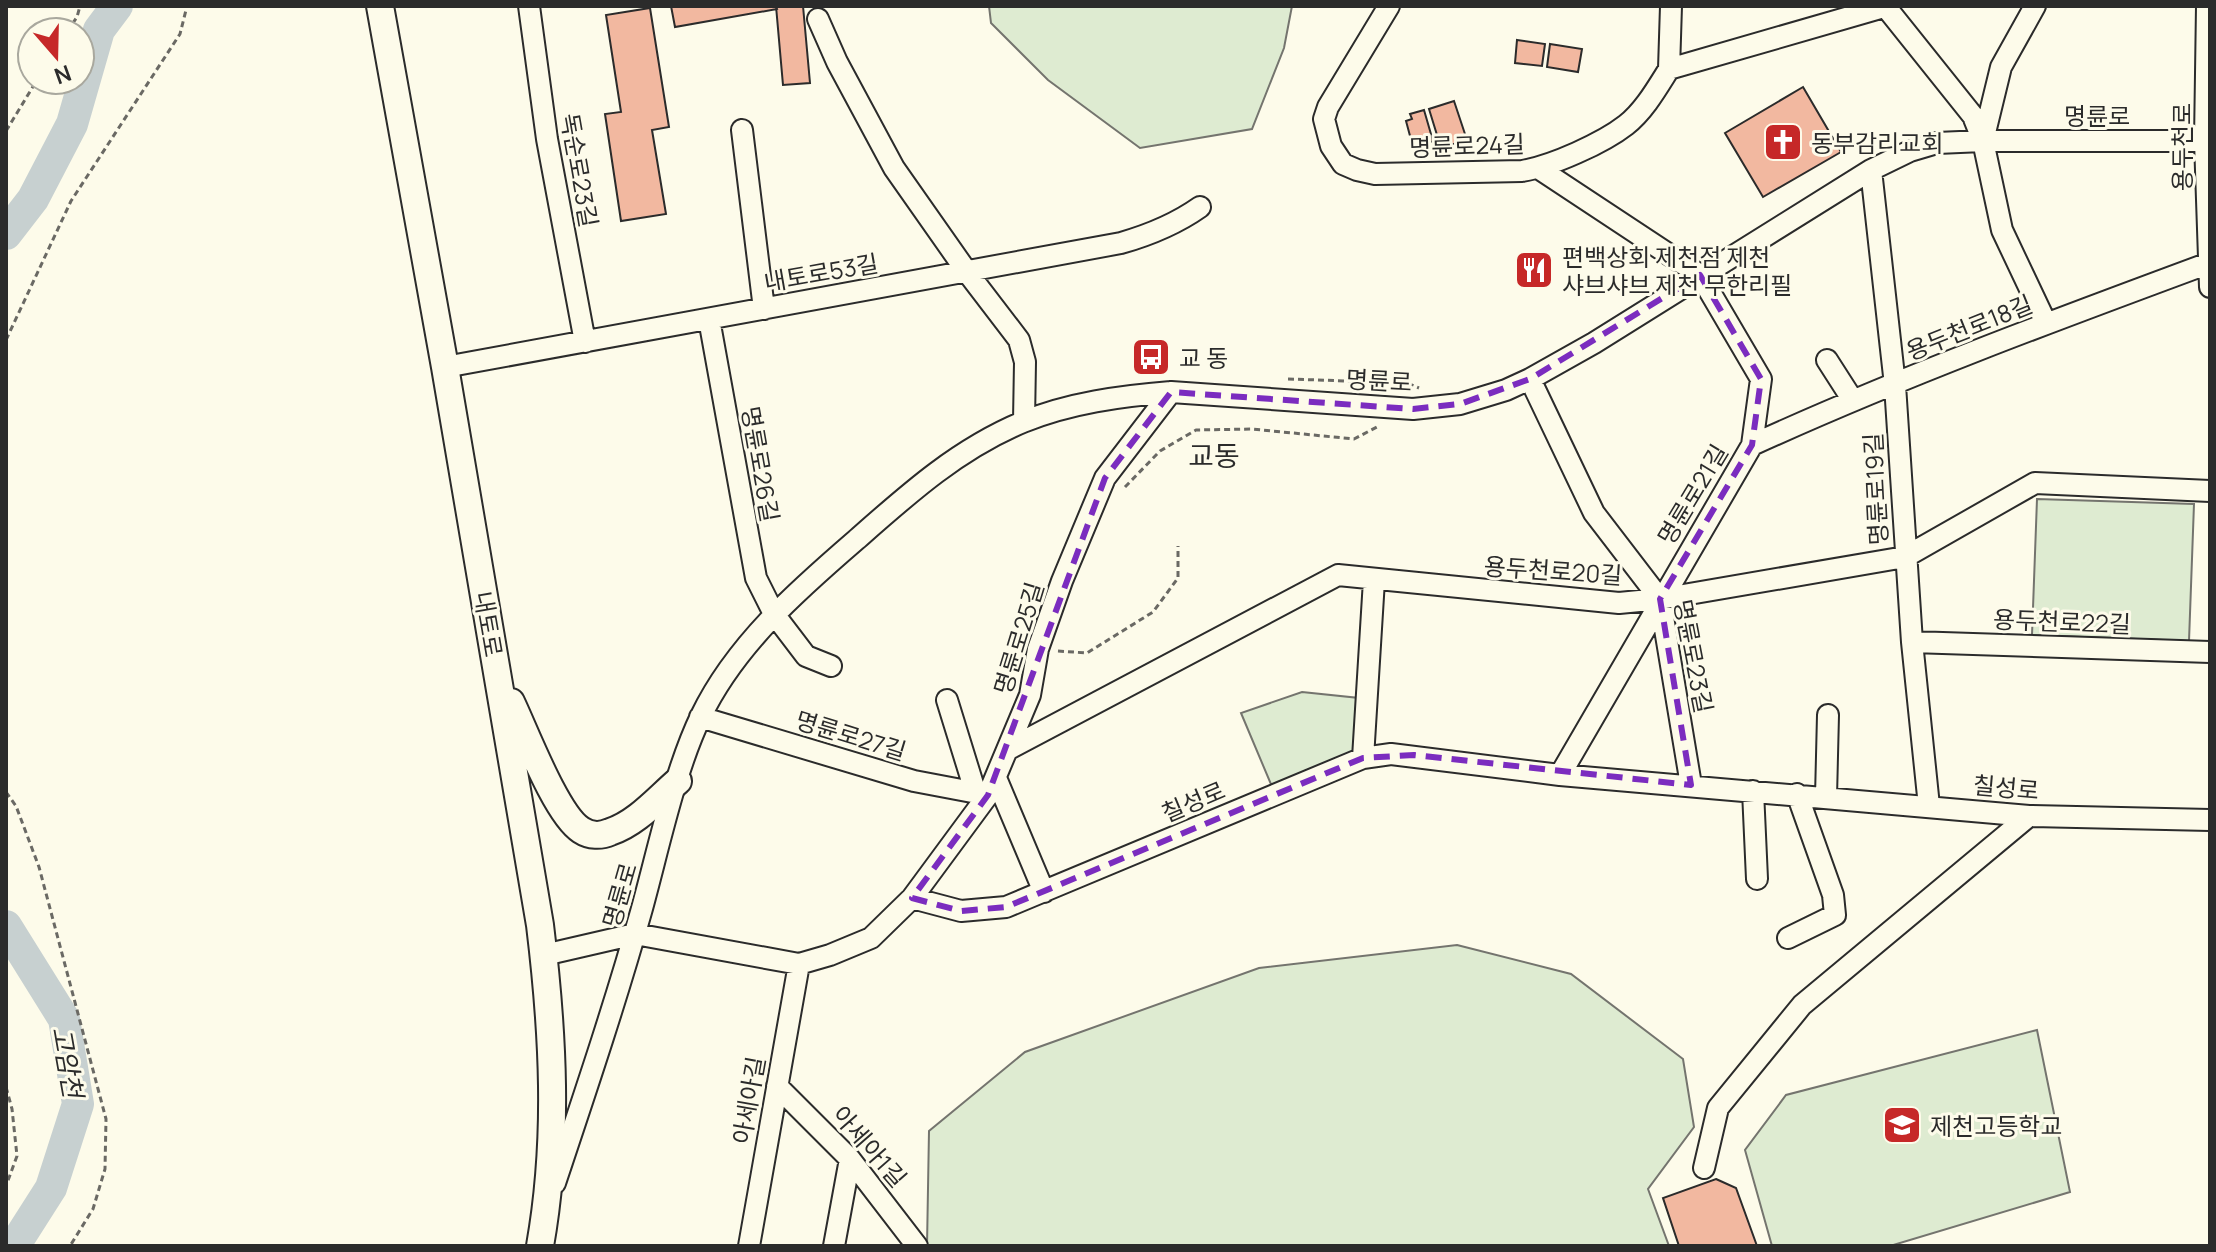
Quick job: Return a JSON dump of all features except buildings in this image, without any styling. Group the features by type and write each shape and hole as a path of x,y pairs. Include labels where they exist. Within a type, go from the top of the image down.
{"main road":[{"name":"내토로","path":"380,6 445,367 544,955 554,1070 547,1208 540,1246"},
{"path":"497,674 563,809 583,832 594,835 608,833 630,823 678,781"}],"street":[{"name":"독순로23길","path":"529,6 547,139 585,342"},
{"name":"명륜로24길","path":"1389,6 1328,107 1324,119 1331,146 1343,164 1375,174 1522,171 1538,168 1627,125 1649,100 1669,69"},
{"path":"1671,6 1669,69 1884,7 1973,116 1983,141 2002,230 2046,323"},
{"path":"1983,141 2001,67 2035,6"},
{"name":"용두천로","path":"2207,6 2210,287"},
{"path":"818,19 837,62 888,157 967,272 1019,340 1025,362 1024,421"},
{"path":"742,130 764,309"},
{"name":"명륜로","path":"547,1208 616,1001 678,781 700,717 716,690 774,614 932,474 961,454 1024,421 1079,404 1171,392 1413,409 1460,404 1530,379 1594,343 1871,170 1910,151 1937,143 1983,141 2207,141"},
{"path":"1538,168 1700,275"},
{"name":"명륜로19길","path":"1871,170 1895,385 1905,557 1929,806"},
{"name":"내토로53길","path":"445,367 1133,240 1185,218 1200,207"},
{"name":"용두천로18길","path":"1752,445 1852,399 2209,263"},
{"name":"명륜로21길","path":"1560,775 1752,445 1761,379 1700,275"},
{"name":"명륜로26길","path":"709,319 756,578 774,614"},
{"path":"1827,360 1852,399"},
{"name":"명륜로23길","path":"1530,379 1594,513 1660,599 1691,785"},
{"name":"명륜로25길","path":"912,898 987,789 1009,749 1030,695 1038,649 1062,581 1105,478 1171,392"},
{"name":"용두천로20길","path":"1009,749 1338,575 1619,603 1660,599 1905,557 2035,483 2210,491"},
{"path":"1363,758 1374,580"},
{"path":"774,614 806,656 831,666"},
{"name":"용두천로22길","path":"1912,642 2210,652"},
{"path":"947,700 987,789 1044,892"},
{"path":"1826,797 1828,715"},
{"name":"명륜로27길","path":"700,717 914,781 987,789"},
{"name":"칠성로","path":"912,898 961,911 1006,907 1363,758 1391,754 1560,775 2029,816 2210,820"},
{"path":"1753,791 1757,879"},
{"path":"1788,938 1835,915 1833,895 1797,794"},
{"path":"1704,1168 1718,1108 1802,1005 2029,816"},
{"path":"544,955 635,934 799,964 871,938 912,898"},
{"name":"아세아길","path":"749,1246 799,964"},
{"name":"아세아1길","path":"777,1086 850,1159 917,1246"},
{"path":"834,1246 850,1159"}],"path":[{"path":"6,340 71,201 180,34 187,6"},
{"path":"6,131 27,96"},
{"path":"1124,488 1160,451 1196,430 1252,429 1354,439 1377,427"},
{"path":"1038,649 1087,653 1153,612 1178,578 1178,546"},
{"path":"6,792 16,806 39,867 106,1119 105,1169 93,1209 70,1246"},
{"path":"6,1087 12,1109 17,1156 6,1186"}],"highlighted area":[{"path":"1700,275 1761,379 1752,445 1660,599 1691,785 1414,755 1363,758 1006,907 961,911 912,898 988,795 1105,478 1171,392 1413,409 1460,404 1530,379"}],"green space":[{"path":"989,6 1292,6 1284,48 1252,129 1140,148 1048,80 991,23"},
{"path":"2037,499 2194,504 2189,641 2032,635"},
{"path":"1302,692 1359,698 1359,751 1273,789 1241,713"},
{"path":"1457,945 1571,974 1683,1059 1694,1127 1648,1189 1669,1246 927,1246 929,1131 1025,1052 1259,968"},
{"name":"제천고등학교","path":"2037,1030 2070,1192 1890,1246 1772,1246 1745,1150 1786,1095"}],"waterway":[{"name":"고암천","path":"6,234 33,199 72,124 99,30 117,6"},
{"name":"고암천","path":"6,926 64,1019 78,1104 51,1188 14,1246"}],"place":[{"name":"동부감리교회","path":"1783,142"},
{"name":"편백상회 제천점 제천 샤브샤브 제천 무한리필","path":"1534,270"},
{"name":"교 동","path":"1151,357"},
{"name":"제천고등학교","path":"1902,1125"}],"district":[{"name":"교동","path":"1214,455"}]}
